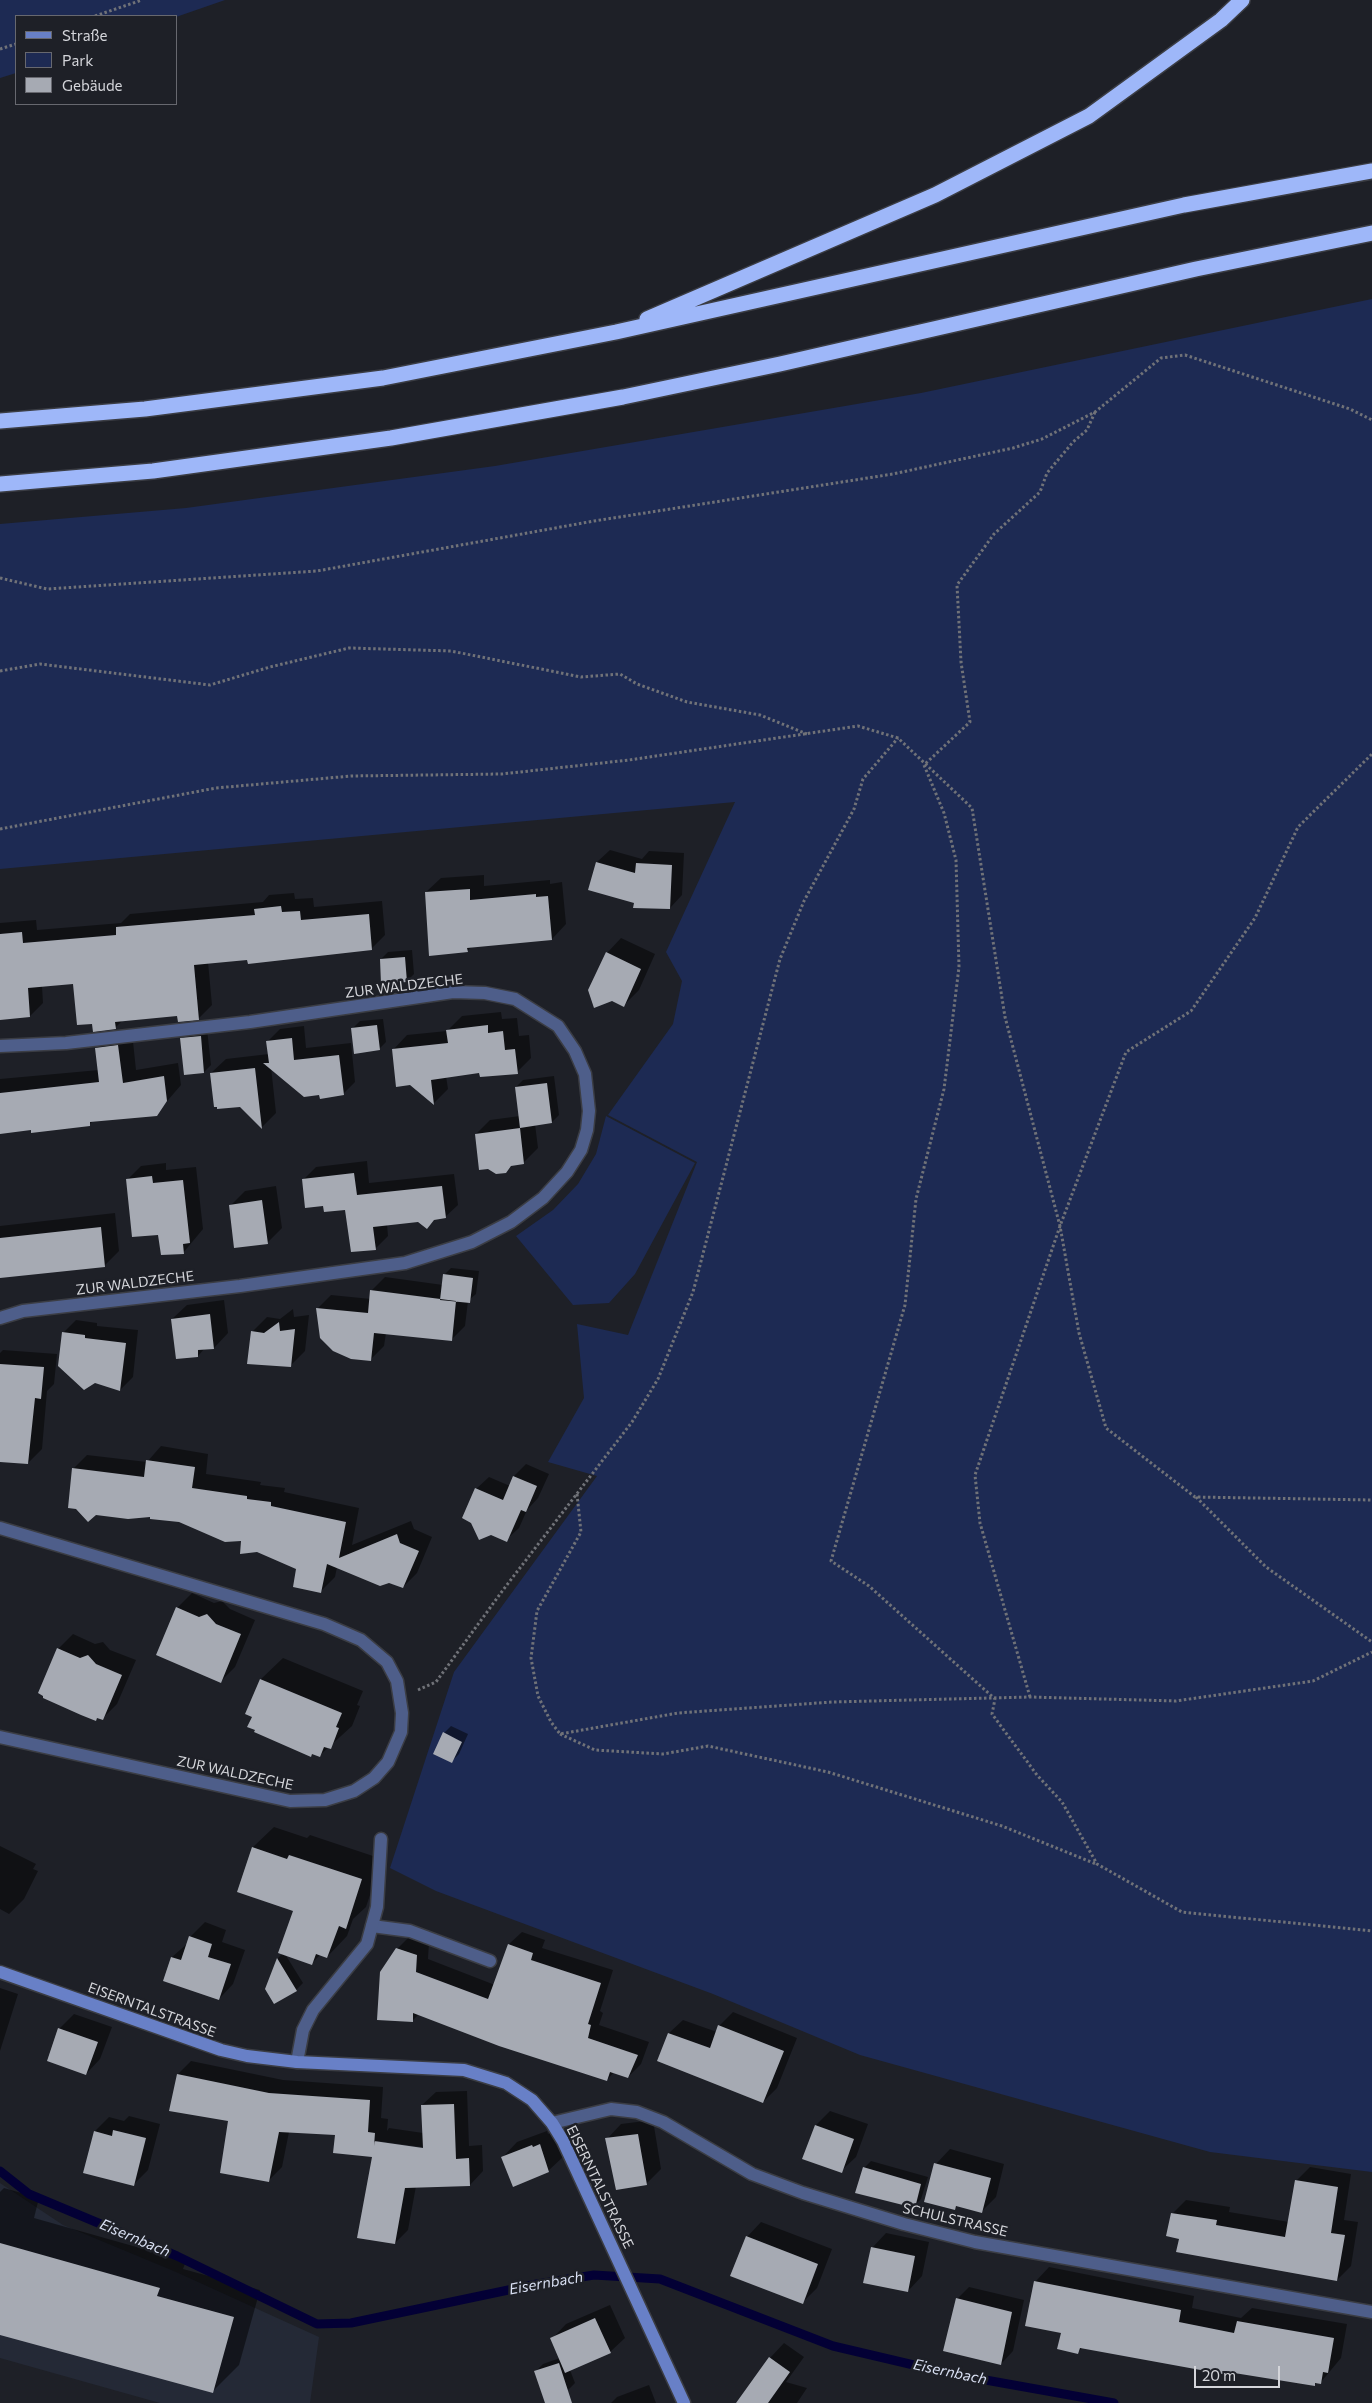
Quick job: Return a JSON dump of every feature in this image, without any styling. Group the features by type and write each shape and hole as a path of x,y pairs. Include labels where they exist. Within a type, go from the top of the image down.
{"highway":[{"path":"616,332 935,195 1089,116 1221,20 1242,0"},
{"path":"0,421 145,409 383,378 616,332 1184,205 1372,171"},
{"path":"0,484 153,471 372,441 623,397 789,362 1196,269 1372,234"}],"main road":[{"name":"EISERNTALSTRASSE","path":"0,1972 221,2050 247,2056 297,2062 464,2070 506,2083 532,2100 552,2123 577,2170 684,2403"}],"street":[{"name":"ZUR WALDZECHE","path":"0,1046 66,1043 250,1022 453,992 485,993 515,999 558,1026 575,1051 586,1074 589,1111 587,1130 581,1150 567,1172 543,1198 511,1222 472,1242 405,1263 240,1286 24,1311 0,1318"},
{"name":"ZUR WALDZECHE","path":"0,1528 324,1624 361,1640 382,1657 387,1662 397,1681 401,1696 401,1732 388,1762 374,1778 354,1791 325,1800 290,1801 0,1736"},
{"path":"297,2062 303,2030 313,2010 368,1944 377,1907 381,1839"},
{"path":"372,1926 410,1931 490,1961"},
{"name":"SCHULSTRASSE","path":"552,2123 611,2109 637,2112 663,2122 752,2174 803,2194 904,2224 975,2242 1372,2312"}],"path":[{"path":"98,15 142,0"},
{"path":"0,49 15,44"},
{"path":"0,578 47,589 317,570 614,518 894,474 1013,448 1042,438 1095,412 1161,358 1185,355 1350,409 1372,420"},
{"path":"924,765 970,722 961,662 957,585 994,534 1040,492 1048,473 1073,442 1088,430 1095,412"},
{"path":"0,671 40,664 210,685 270,666 349,648 450,651 581,677 620,674 637,684 687,702 760,716 808,735"},
{"path":"0,829 216,788 351,776 502,774 629,760 808,735 858,726 898,738 924,765 972,808 1005,1017 1060,1226 1079,1333 1106,1428 1195,1497 1266,1567 1372,1642"},
{"path":"401,1696 436,1682 632,1422 658,1380 693,1292 780,959 804,901 854,809 863,778 898,738"},
{"path":"1030,1697 980,1523 975,1475 1060,1226 1126,1052 1191,1011 1256,918 1298,827 1372,754"},
{"path":"924,765 944,814 956,860 959,967 944,1089 916,1199 905,1305 831,1561 869,1586 995,1699"},
{"path":"577,1494 581,1532 537,1611 531,1658 538,1696 550,1722 560,1734 595,1750 663,1754 708,1746 828,1772 1002,1826 1097,1864 1182,1912 1372,1931"},
{"path":"1195,1497 1372,1500"},
{"path":"560,1734 678,1713 832,1702 1030,1697 1176,1701 1313,1681 1372,1652"},
{"path":"995,1699 992,1714 1036,1775 1062,1802 1097,1864"}],"shaded area":[{"path":"0,2183 63,2225 176,2272 319,2337 310,2403 160,2403 0,2358"}],"green space":[{"path":"0,0 225,0 178,16 15,15 15,73 0,78"},
{"path":"1372,299 1372,2172 1210,2152 860,2055 713,1994 436,1891 390,1868 454,1672 597,1476 548,1462 584,1398 577,1324 628,1335 697,1162 608,1115 673,1024 682,981 666,952 735,802 0,869 0,524 186,508 495,466 921,393"},
{"path":"606,1116 695,1163 635,1274 609,1303 573,1305 516,1236 553,1210 578,1184 596,1154"}],"building":[{"path":"596,862 635,873 636,863 672,865 670,909 633,908 634,903 588,890"},
{"path":"470,889 470,900 536,894 536,897 548,896 552,940 467,948 468,952 429,956 425,892"},
{"path":"281,906 282,912 300,911 301,920 369,914 372,950 248,964 247,960 194,965 199,1020 178,1022 177,1016 115,1022 116,1029 93,1032 92,1024 77,1025 73,984 28,988 30,1017 0,1020 0,934 22,932 23,943 116,935 116,927 255,915 254,909"},
{"path":"606,952 641,969 624,1007 612,1001 594,1008 588,990"},
{"path":"405,957 407,982 381,984 380,959"},
{"path":"377,1025 380,1050 354,1054 351,1028"},
{"path":"488,1025 488,1033 503,1031 505,1050 515,1049 518,1074 480,1077 479,1073 431,1080 434,1105 410,1085 396,1087 392,1049 448,1043 446,1030"},
{"path":"201,1036 204,1073 184,1075 180,1038"},
{"path":"292,1038 294,1060 339,1055 344,1095 320,1099 319,1095 304,1097 263,1063 269,1063 266,1041"},
{"path":"118,1045 123,1083 164,1076 167,1101 157,1116 90,1122 90,1126 31,1133 31,1130 0,1134 0,1093 99,1082 95,1048"},
{"path":"255,1068 262,1129 240,1107 217,1109 217,1107 214,1107 210,1073"},
{"path":"547,1083 552,1123 520,1128 515,1087"},
{"path":"520,1128 524,1164 511,1166 506,1173 496,1174 488,1169 479,1170 475,1134"},
{"path":"354,1173 357,1195 442,1186 446,1218 434,1220 427,1229 418,1222 373,1227 376,1250 351,1252 345,1210 324,1212 323,1206 305,1208 302,1179"},
{"path":"152,1176 153,1183 183,1180 190,1243 183,1244 184,1254 161,1255 158,1235 132,1237 126,1179"},
{"path":"262,1200 268,1244 234,1248 229,1205"},
{"path":"101,1227 105,1267 0,1278 0,1238"},
{"path":"443,1274 473,1278 470,1303 440,1300"},
{"path":"370,1290 456,1301 452,1341 374,1333 371,1361 351,1359 333,1351 320,1338 316,1308 368,1313"},
{"path":"210,1314 214,1349 198,1350 198,1357 176,1359 171,1319"},
{"path":"279,1322 280,1331 295,1329 291,1367 247,1364 251,1331 264,1333"},
{"path":"62,1332 85,1335 85,1338 126,1343 120,1391 95,1383 84,1390 58,1366"},
{"path":"0,1364 44,1367 41,1399 35,1398 28,1464 0,1462"},
{"path":"146,1460 195,1467 192,1488 247,1496 247,1499 271,1502 271,1506 346,1522 339,1558 397,1534 400,1543 419,1551 403,1588 389,1583 380,1586 327,1564 321,1593 293,1587 296,1569 257,1552 240,1554 241,1541 225,1542 179,1522 150,1519 150,1517 128,1519 96,1515 88,1522 76,1509 68,1508 72,1468 144,1477"},
{"path":"513,1476 537,1486 526,1512 521,1510 507,1542 491,1535 479,1540 471,1523 462,1518 475,1488 503,1500"},
{"path":"176,1607 199,1617 207,1614 216,1624 241,1634 221,1683 156,1655"},
{"path":"57,1648 80,1658 88,1655 96,1664 122,1675 103,1720 97,1718 96,1721 81,1715 43,1698 38,1693"},
{"path":"260,1679 342,1713 336,1727 339,1728 331,1749 324,1747 320,1757 312,1754 311,1757 254,1732 255,1730 247,1727 252,1717 245,1714"},
{"path":"443,1732 462,1742 452,1763 433,1754"},
{"path":"252,1847 287,1859 289,1855 362,1879 346,1929 339,1926 327,1958 316,1954 312,1965 278,1953 293,1911 237,1892"},
{"path":"189,1936 212,1944 208,1957 231,1964 219,2000 163,1981 171,1957 181,1960"},
{"path":"508,1944 533,1953 531,1960 601,1983 588,2024 591,2025 588,2038 638,2055 628,2078 610,2072 607,2081 499,2046 413,2013 413,2022 377,2020 380,1972 396,1948 417,1955 416,1972 488,1999"},
{"path":"277,1958 297,1991 274,2004 265,1989"},
{"path":"718,2025 784,2051 763,2103 657,2061 668,2033 710,2048"},
{"path":"58,2028 98,2042 86,2075 47,2061"},
{"path":"177,2074 269,2093 370,2100 368,2132 375,2133 374,2141 423,2148 421,2105 454,2104 456,2159 469,2158 470,2186 405,2188 395,2244 357,2238 372,2157 333,2153 335,2135 279,2132 269,2182 220,2173 228,2121 169,2111"},
{"path":"815,2125 854,2139 842,2173 802,2159"},
{"path":"113,2130 146,2138 134,2186 83,2173 94,2131 112,2136"},
{"path":"638,2134 647,2185 616,2190 605,2138"},
{"path":"540,2144 549,2172 513,2187 501,2157 532,2145 533,2147"},
{"path":"934,2163 991,2178 982,2213 956,2206 955,2210 924,2202"},
{"path":"863,2167 921,2184 915,2208 855,2193"},
{"path":"1295,2180 1338,2187 1331,2233 1345,2235 1337,2281 1176,2252 1179,2239 1166,2236 1171,2213 1217,2220 1216,2225 1285,2237"},
{"path":"746,2236 818,2264 803,2304 730,2276"},
{"path":"0,2243 160,2288 157,2296 234,2317 213,2393 0,2335"},
{"path":"871,2247 915,2256 908,2292 863,2283"},
{"path":"1034,2281 1181,2310 1179,2322 1234,2333 1237,2321 1334,2338 1328,2373 1323,2372 1321,2384 1315,2383 1315,2386 1228,2372 1228,2375 1080,2348 1078,2354 1057,2349 1061,2333 1025,2326"},
{"path":"956,2298 1012,2312 1001,2365 943,2351"},
{"path":"595,2318 611,2353 565,2373 550,2338"},
{"path":"769,2357 790,2372 768,2403 736,2403"},
{"path":"559,2363 572,2403 545,2403 534,2371"}],"waterway":[{"name":"Eisernbach","path":"0,2171 29,2194 177,2256 317,2324 351,2323 537,2284 594,2275 660,2279 833,2346 952,2374 1114,2403"}]}
